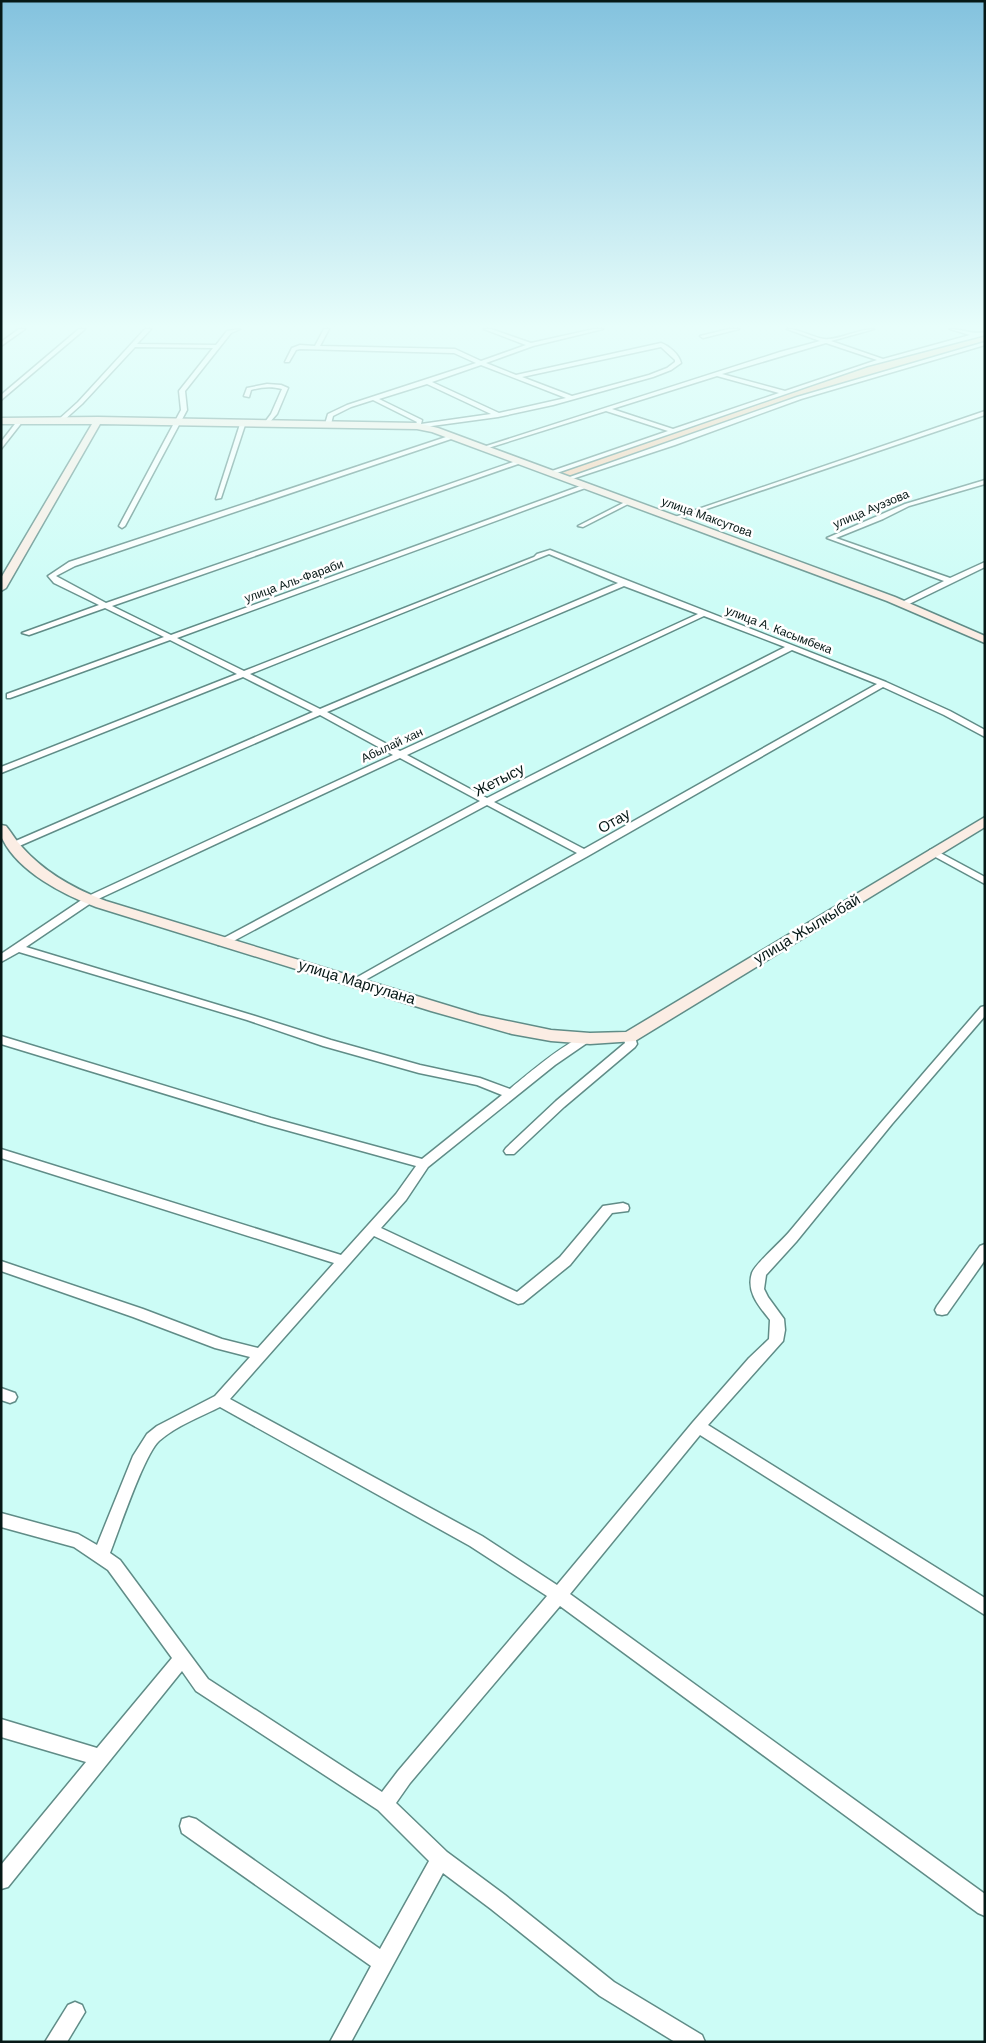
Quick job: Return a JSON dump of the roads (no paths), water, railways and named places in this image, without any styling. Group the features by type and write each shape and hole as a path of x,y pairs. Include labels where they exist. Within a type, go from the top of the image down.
{"street":[{"path":"1,447 18,424"},
{"path":"1,588 95,424"},
{"path":"122,526 176,424"},
{"path":"218,498 242,424"},
{"name":"улица Максутова","path":"343,424 417,426 435,430 902,604 985,640"},
{"path":"417,426 429,424"},
{"path":"483,448 560,424"},
{"path":"653,424 674,431"},
{"path":"551,473 693,424"},
{"path":"567,479 727,424"},
{"path":"675,518 952,424"},
{"path":"452,437 140,540 72,564 52,576 58,582 320,712 585,854"},
{"path":"26,633 519,462"},
{"name":"улица Ауэзова","path":"948,580 830,538 881,518 907,505 985,482"},
{"name":"улица Аль-Фараби","path":"10,696 586,486"},
{"path":"581,526 629,502"},
{"name":"улица А. Касымбека","path":"244,673 550,552 624,583 883,684 947,713 985,734"},
{"path":"902,604 948,580 985,564"},
{"path":"14,844 471,646 624,583"},
{"name":"Абылай хан","path":"1,959 90,899 705,614"},
{"name":"Жетысу","path":"222,944 488,801 792,647"},
{"path":"1,770 244,673"},
{"name":"Отау","path":"358,981 883,684"},
{"name":"улица Жылкыбай","path":"629,1037 985,821"},
{"name":"улица Маргулана","path":"1,829 17,850 60,886 90,899 222,944 358,981 480,1021 519,1030 583,1040 629,1037"},
{"path":"933,852 985,881"},
{"path":"17,948 251,1018 327,1043 419,1069 480,1082 512,1094"},
{"path":"384,1804 484,1681 560,1595 698,1426 754,1362 776,1341 777,1319 762,1300 757,1289 759,1273 791,1239 888,1121 985,1008"},
{"path":"510,1151 560,1104 631,1044 629,1037"},
{"path":"1,1040 268,1121 424,1164"},
{"path":"101,1556 141,1456 152,1438 162,1430 220,1400 401,1197 424,1164 583,1040"},
{"path":"1,1153 343,1261"},
{"path":"372,1229 518,1299 565,1261 608,1209 622,1208"},
{"path":"942,1310 985,1249"},
{"path":"1,1266 138,1312 220,1344 260,1354"},
{"path":"220,1400 476,1541 560,1595 985,1906"},
{"path":"698,1426 985,1607"},
{"path":"1,1520 78,1541 114,1565 202,1685 384,1804 440,1858 606,1989 695,2042"},
{"path":"1,1880 182,1658"},
{"path":"1,1728 101,1758"},
{"path":"189,1826 383,1963"},
{"path":"340,2042 440,1858"},
{"path":"55,2042 75,2012"}]}
